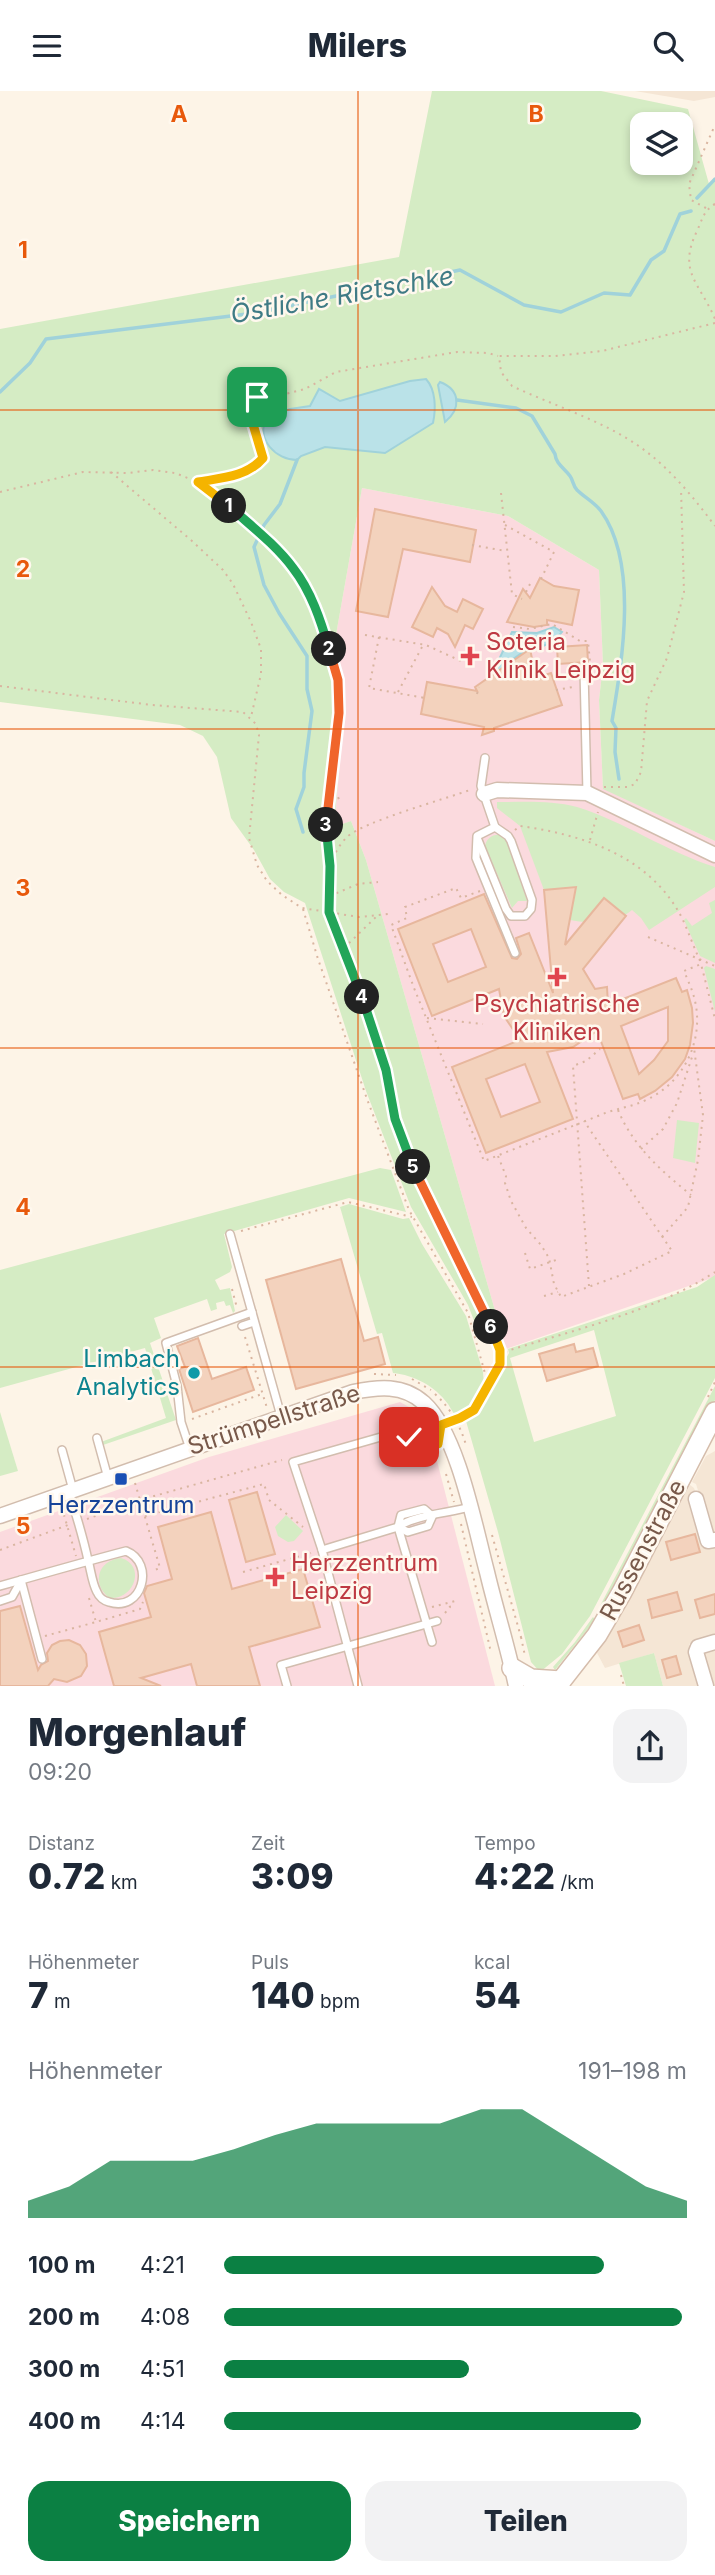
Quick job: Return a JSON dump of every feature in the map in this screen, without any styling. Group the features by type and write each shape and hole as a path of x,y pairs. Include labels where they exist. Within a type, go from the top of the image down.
{"street":[{"path":"482,790 595,794 715,855"},
{"name":"Strümpellstraße","path":"0,1516 353,1392 380,1387 404,1391 424,1403 453,1452 463,1509 518,1673"},
{"name":"Russenstraße","path":"518,1673 531,1679 559,1684 582,1656 601,1614 709,1438 709,1409"},
{"path":"696,1499 708,1541 715,1540"},
{"path":"706,1686 696,1652 698,1647 715,1642"}],"lane":[{"path":"584,671 595,794"},
{"path":"477,836 506,909 511,916 525,916 531,909 532,900 508,836 495,827 482,790 485,758"},
{"path":"477,836 495,827"},
{"path":"477,836 476,858 515,953"},
{"path":"230,1234 281,1416"},
{"path":"190,1449 181,1422 177,1386 166,1343 252,1312"},
{"path":"242,1326 254,1322"},
{"path":"358,1686 293,1462 402,1431 409,1437 412,1447"},
{"path":"97,1438 108,1478"},
{"path":"0,1586 89,1560 126,1551 136,1558 142,1569 143,1581 139,1592 124,1603 111,1603 96,1592 89,1560 71,1491 62,1450"},
{"path":"432,1517 424,1509 401,1515 398,1527 432,1642"},
{"path":"432,1517 463,1509"},
{"path":"320,1551 398,1527 408,1532 428,1526 432,1517"},
{"path":"0,1601 12,1597 21,1580"},
{"path":"21,1580 42,1658"},
{"path":"287,1686 281,1665 437,1621"}],"path":[{"path":"707,209 691,201 689,184 715,125"},
{"path":"715,204 707,209 689,246 688,255 690,272 715,319"},
{"path":"198,482 226,478 256,467 263,458 249,402 257,397 274,397 305,389 336,372 457,352 499,356 555,356 601,351 715,323"},
{"path":"499,356 501,372 512,386 614,432 640,447 663,466 715,526"},
{"path":"0,492 68,474 153,470 175,473 198,482 214,493 272,544 295,569 308,592 338,680 339,713 326,827 330,866 329,912 386,1070 395,1119 408,1156 493,1330 500,1357 500,1364 474,1410 460,1418 434,1424 422,1421 406,1426 402,1431"},
{"path":"110,472 192,541 223,570 233,584 261,649 261,674 251,718"},
{"path":"590,841 595,794 607,785 628,787 635,784 641,772 646,708 667,658 684,592 681,487"},
{"path":"501,493 512,594 522,599"},
{"path":"505,525 554,552 541,579"},
{"path":"472,545 508,552"},
{"path":"526,592 530,584"},
{"path":"513,627 530,629 552,624 580,641 588,641 590,671 584,671"},
{"path":"365,635 422,645 463,662"},
{"path":"379,637 369,688 425,698"},
{"path":"398,693 422,645"},
{"path":"0,686 152,705 243,712 257,724 249,838 257,865 267,881 302,908 359,917 388,914"},
{"path":"556,690 585,686"},
{"path":"477,694 479,687"},
{"path":"330,866 335,852 347,836 365,827 482,790"},
{"path":"330,801 344,796"},
{"path":"508,836 520,826 554,831 590,841 631,861 659,886 681,916 701,964 715,1019"},
{"path":"329,897 358,884 378,882"},
{"path":"488,888 461,898 456,888 405,907 407,919 391,925 484,1161 614,1109 652,1098 681,1072 694,1047"},
{"path":"302,908 367,1099 413,1217 468,1313 489,1385"},
{"path":"344,948 378,915"},
{"path":"648,937 715,966"},
{"path":"641,1149 663,1129 677,1103 694,1047 697,1011 684,971 701,964"},
{"path":"426,1018 483,1024"},
{"path":"662,1237 688,1207 700,1149 703,1115 694,1047"},
{"path":"589,1287 573,1066 586,1061 600,1049"},
{"path":"618,1110 626,1130 641,1149 692,1195"},
{"path":"498,1155 512,1201 526,1228 541,1245 550,1262 554,1285 561,1297 648,1265 672,1251 584,1121"},
{"path":"230,1234 348,1202 413,1217"},
{"path":"525,1253 530,1269 559,1259"},
{"path":"500,1357 507,1351 638,1309 690,1288 715,1272"},
{"path":"544,1296 559,1292"},
{"path":"242,1326 267,1409"},
{"path":"709,1409 715,1382"},
{"path":"181,1422 262,1394"},
{"path":"140,1500 287,1458 293,1462"},
{"path":"131,1469 160,1568 149,1572"},
{"path":"445,1470 463,1509 490,1648 518,1673"},
{"path":"145,1516 264,1484 269,1500 308,1532"},
{"path":"243,1572 320,1551"},
{"path":"421,1610 455,1601"},
{"path":"437,1621 447,1611 449,1603"},
{"path":"37,1639 96,1622"},
{"path":"518,1673 521,1637"},
{"path":"621,1675 624,1686"}],"shaded area":[{"path":"635,91 715,91 715,97 694,101"},
{"name":"Psychiatrische Kliniken","path":"362,488 508,516 599,570 603,665 599,700 603,788 715,841 715,1277 506,1349 366,860 351,821 334,828 344,716 334,646"},
{"name":"Herzzentrum Leipzig","path":"400,1402 416,1411 429,1430 495,1686 0,1686 0,1532 209,1457"},
{"path":"715,1451 715,1533 710,1529 696,1484 692,1482 706,1456"},
{"path":"690,1485 694,1488 715,1545 715,1636 689,1644 700,1686 663,1686 654,1653 605,1668 596,1651 635,1589"},
{"path":"715,1647 715,1686 712,1686 703,1653"}],"green space":[{"path":"432,91 601,91 688,109 689,112 630,112 630,175 693,175 693,127 709,184 715,180 715,841 603,789 599,700 603,665 599,570 508,516 362,488 334,646 343,677 344,716 334,827 351,821 366,860 506,1349 478,1331 468,1305 411,1207 366,1091 305,903 284,892 270,879 254,850 231,818 217,757 203,736 180,725 0,702 0,329 399,257"},
{"path":"497,802 557,803 594,813 715,867 715,887 649,930 632,910 619,918 602,921 570,920 576,887 544,890 520,826 497,808"},
{"path":"501,835 508,843 527,901 518,901 512,908 485,846 490,837"},
{"path":"715,900 715,963 700,956 684,920 686,918 692,926 712,913 709,903"},
{"path":"706,966 715,969 715,1012 704,968"},
{"path":"677,1120 699,1123 695,1163 673,1158"},
{"path":"380,1168 391,1170 406,1212 349,1198 224,1234 232,1267 230,1272 215,1280 220,1290 230,1288 235,1311 233,1313 230,1305 226,1306 224,1301 216,1303 217,1309 211,1311 207,1299 154,1318 161,1338 150,1343 176,1420 103,1445 101,1442 166,1418 145,1348 0,1388 0,1270"},
{"path":"349,1204 403,1219 409,1218 466,1316 483,1372 484,1386 472,1408 458,1418 443,1398 430,1387 409,1376 393,1373 382,1333 377,1334 340,1207"},
{"path":"715,1275 715,1378 590,1616 562,1654 540,1672 531,1662 466,1421 477,1412 509,1353 508,1349 697,1287","holes":["594,1330 616,1416 534,1442 510,1358"]},
{"path":"715,1386 715,1400 691,1448 602,1607 600,1606"},
{"path":"0,1412 18,1471 0,1476"},
{"path":"286,1515 303,1531 294,1541 288,1542 278,1536 275,1527"},
{"path":"121,1558 133,1567 134,1581 125,1594 109,1598 100,1586 100,1573 107,1563"},
{"path":"593,1617 595,1620 555,1670 553,1667"},
{"path":"654,1653 663,1686 626,1686 619,1663"}],"water":[{"path":"426,379 434,400 433,423 385,453 325,447 297,460 275,452 266,440 264,425 267,417 310,406 319,389 340,401"},
{"path":"440,382 452,390 456,400 454,411 445,422 438,385"},
{"path":"554,627 562,632 554,641 541,647 530,647 493,678 493,672 512,632 537,633"}],"building":[{"path":"375,509 476,530 470,562 403,549 388,617 356,611"},
{"path":"540,578 554,586 579,590 572,625 547,620 547,625 534,627 507,622 523,589 530,598"},
{"path":"432,587 445,606 457,612 463,599 483,609 473,629 465,625 455,647 448,634 437,628 433,637 412,627"},
{"path":"587,645 588,662 558,664 557,647"},
{"name":"Soteria Klinik Leipzig","path":"530,649 536,678 551,673 562,705 494,728 494,731 482,735 484,727 421,714 427,682 477,691 475,687"},
{"path":"576,887 565,945 604,898 626,916 583,969 595,989 607,987 608,1005 676,978 682,992 687,990 692,1008 690,1045 685,1059 672,1077 640,1099 638,1094 623,1099 597,1031 573,1047 547,1052 573,1119 486,1153 452,1067 520,1040 504,1016 499,989 432,1016 398,929 484,894 512,958 517,959 521,954 516,938 529,933 553,993 544,890","holes":["471,929 486,967 448,982 433,944","668,1007 668,1041 639,1074 621,1026","525,1064 540,1102 501,1117 486,1079"]},
{"path":"341,1259 364,1341 378,1337 385,1364 296,1389 266,1280"},
{"name":"Limbach Analytics","path":"198,1338 212,1379 246,1367 254,1390 193,1412 179,1369 185,1367 177,1346"},
{"path":"574,1344 576,1352 593,1348 598,1366 547,1381 539,1354"},
{"path":"257,1492 275,1554 246,1562 229,1500"},
{"path":"211,1512 232,1589 303,1569 320,1627 249,1647 260,1686 197,1686 191,1664 141,1678 161,1686 114,1686 99,1632 151,1617 144,1593 147,1586 172,1579 158,1527"},
{"path":"695,1534 700,1552 671,1560 666,1542"},
{"path":"677,1592 682,1610 652,1618 648,1600"},
{"path":"715,1594 715,1614 700,1618 695,1600"},
{"path":"20,1606 38,1670 48,1661 47,1653 52,1645 69,1640 80,1645 86,1654 87,1666 81,1676 67,1682 54,1679 48,1686 0,1686 0,1611"},
{"path":"639,1625 644,1640 623,1647 618,1632"},
{"path":"676,1656 681,1674 667,1678 662,1660"}],"waterway":[{"name":"Östliche Rietschke","path":"697,198 715,179"},
{"name":"Östliche Rietschke","path":"0,392 30,363 46,339 255,313 460,270 524,305 561,312 604,293 630,295 651,260 664,251 680,214 691,211"},
{"path":"457,400 516,408 532,416 557,461 580,493 601,511 613,533 624,585 623,642 612,721 616,728 615,752 619,779"},
{"path":"297,460 280,504 264,525 254,547 264,585 307,656 307,689 312,711 304,787 296,809 303,832"}],"place":[{"name":"Soteria Klinik Leipzig","path":"470,656"},
{"name":"Psychiatrische Kliniken","path":"557,977"},
{"name":"Limbach Analytics","path":"194,1373"},
{"name":"Herzzentrum","path":"121,1479"},
{"name":"Herzzentrum Leipzig","path":"275,1577"}],"route":[{"path":"257,397 249,402 250,414 263,458 256,467 226,478 198,482 272,544 295,569 321,624 338,680 339,713 326,827 330,866 329,912 354,975 386,1070 395,1119 408,1156 493,1330 500,1350 500,1364 474,1410 441,1425 438,1444 428,1423 422,1421 406,1426 402,1431 409,1437"}]}
